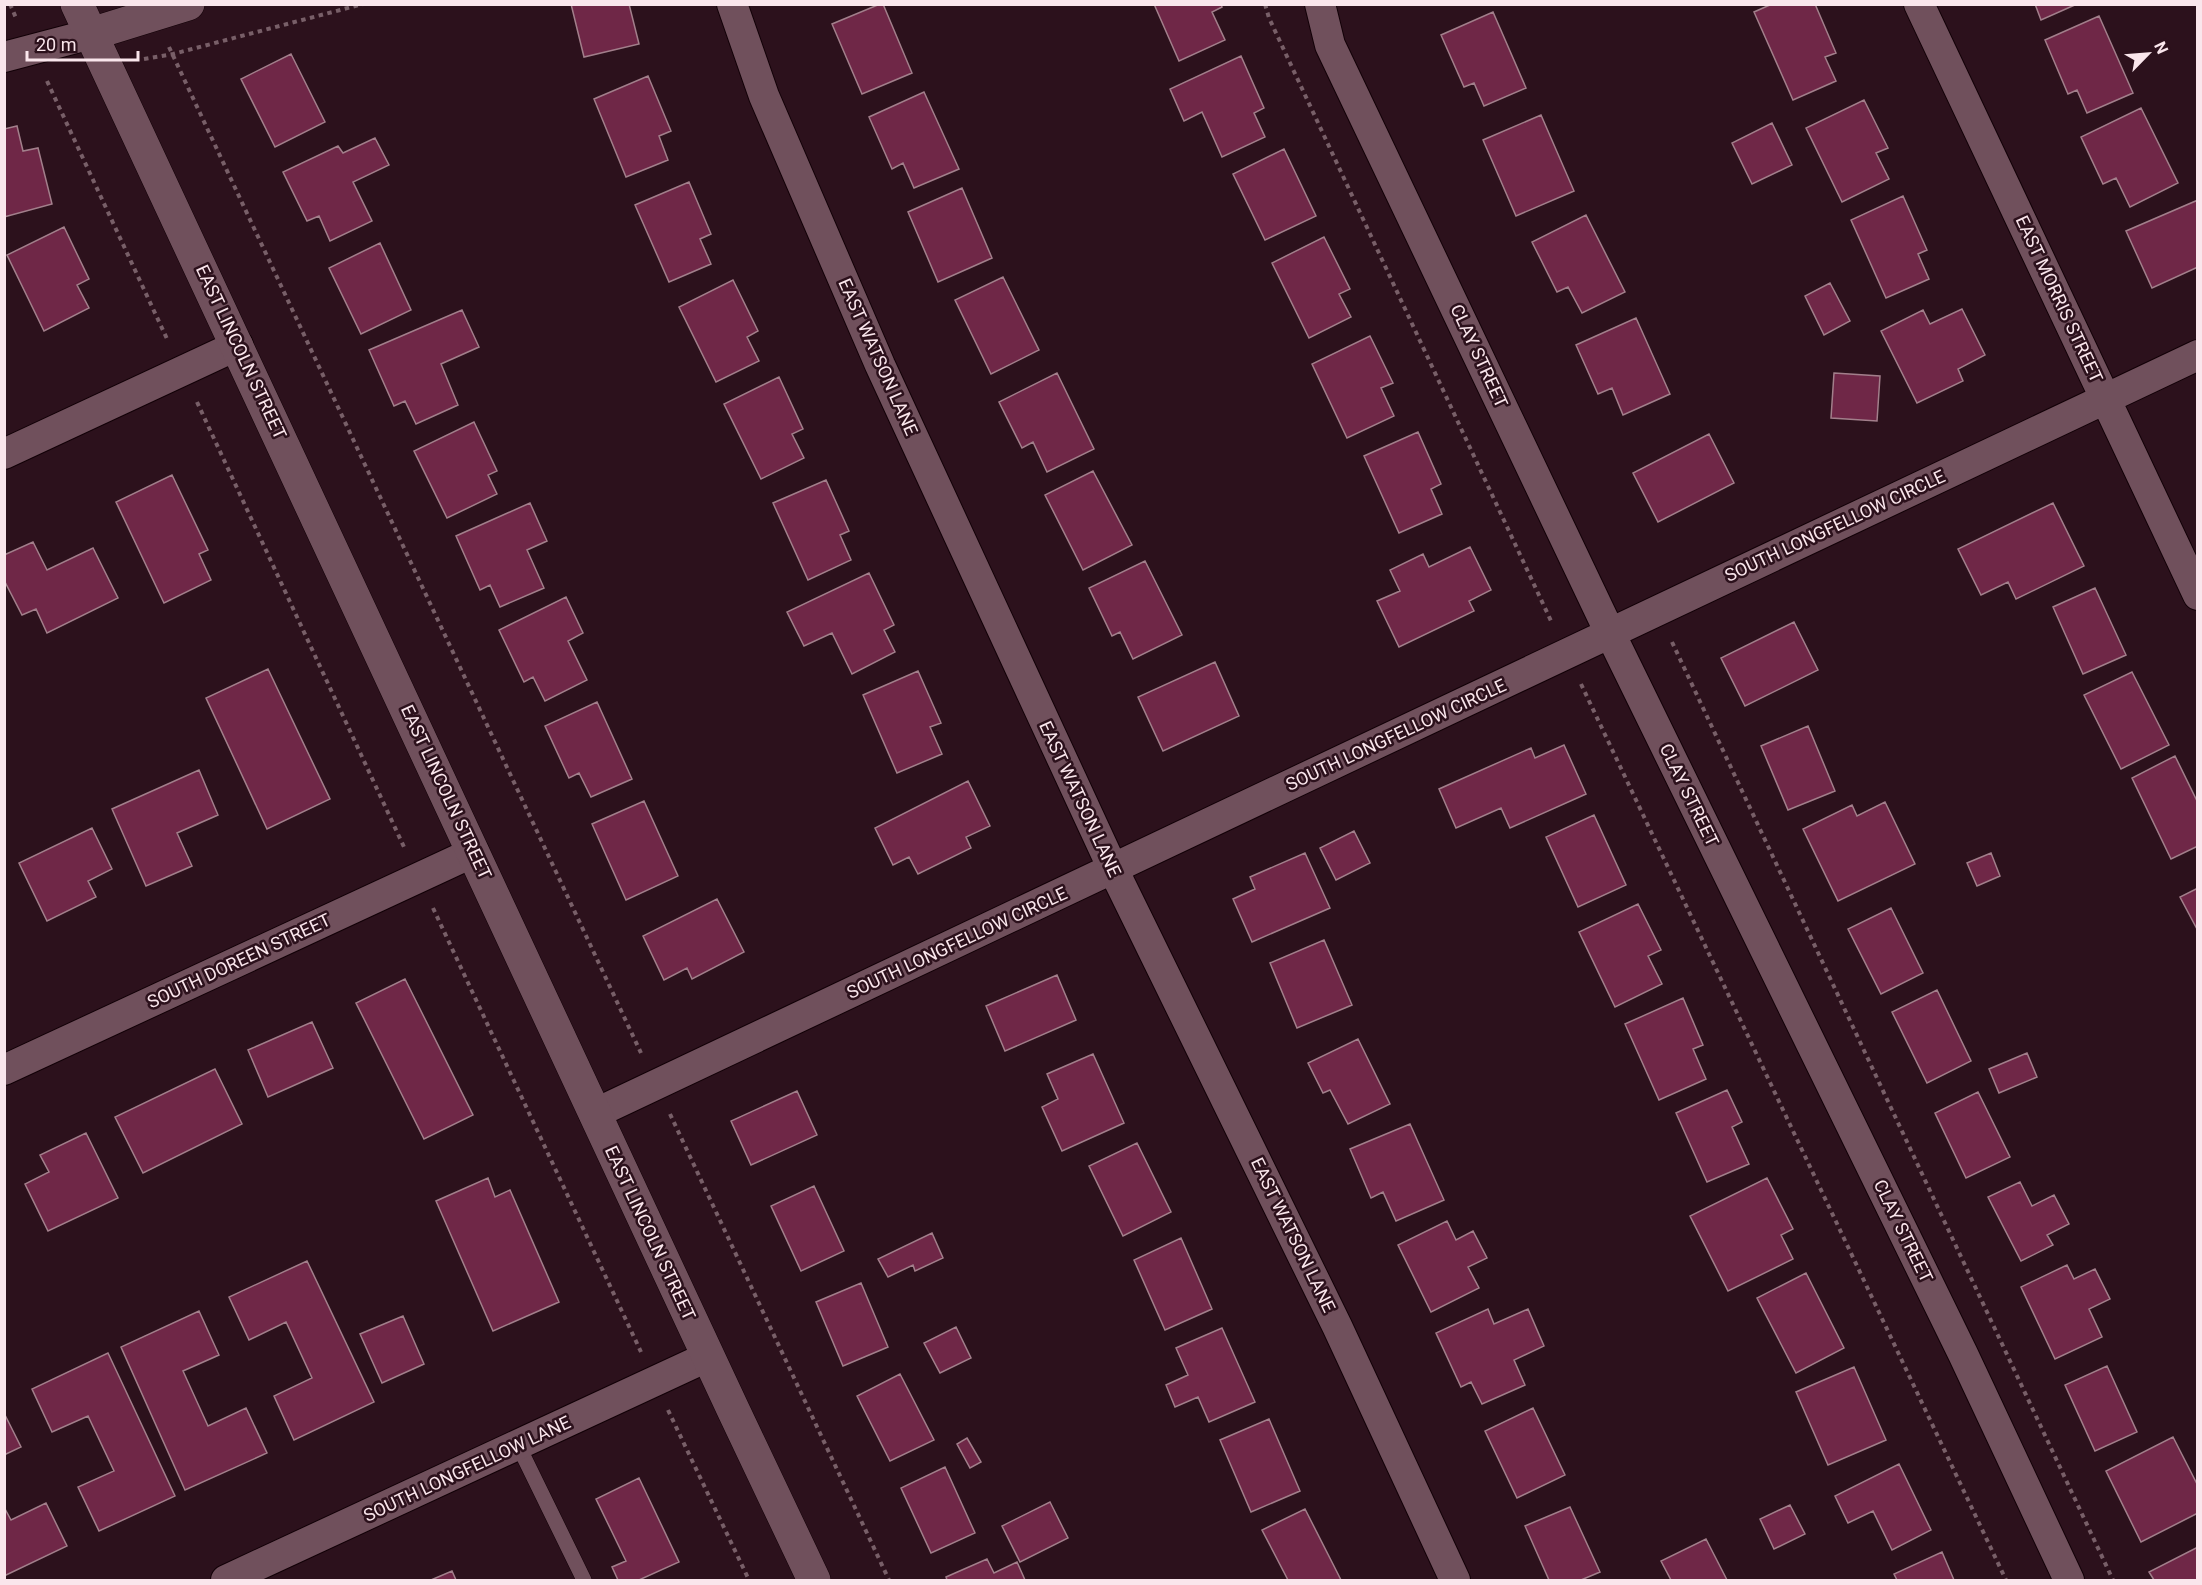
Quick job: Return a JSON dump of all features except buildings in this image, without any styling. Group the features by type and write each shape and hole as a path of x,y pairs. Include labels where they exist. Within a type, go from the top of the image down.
{"street":[{"name":"EAST LINCOLN STREET","path":"77,4 238,345 707,1357 814,1581"},
{"path":"18,53 188,4"},
{"name":"EAST WATSON LANE","path":"732,4 764,96 880,365 1113,869 1332,1315 1455,1581"},
{"name":"CLAY STREET","path":"1320,4 1330,45 1610,633 1963,1354 2069,1581"},
{"name":"EAST MORRIS STREET","path":"1919,4 2198,595"},
{"path":"4,454 238,345"},
{"name":"SOUTH LONGFELLOW CIRCLE","path":"594,1114 2198,355"},
{"name":"SOUTH DOREEN STREET","path":"4,1070 474,852"},
{"name":"SOUTH LONGFELLOW LANE","path":"226,1581 707,1357"}],"lane":[{"path":"518,1445 584,1581"}],"path":[{"path":"10,4 18,53"},
{"path":"363,4 173,54 46,79 748,1581"},
{"path":"1265,4 1269,18 1567,654 2006,1581"},
{"path":"154,15 889,1581"},
{"path":"1669,635 2113,1581"}]}
